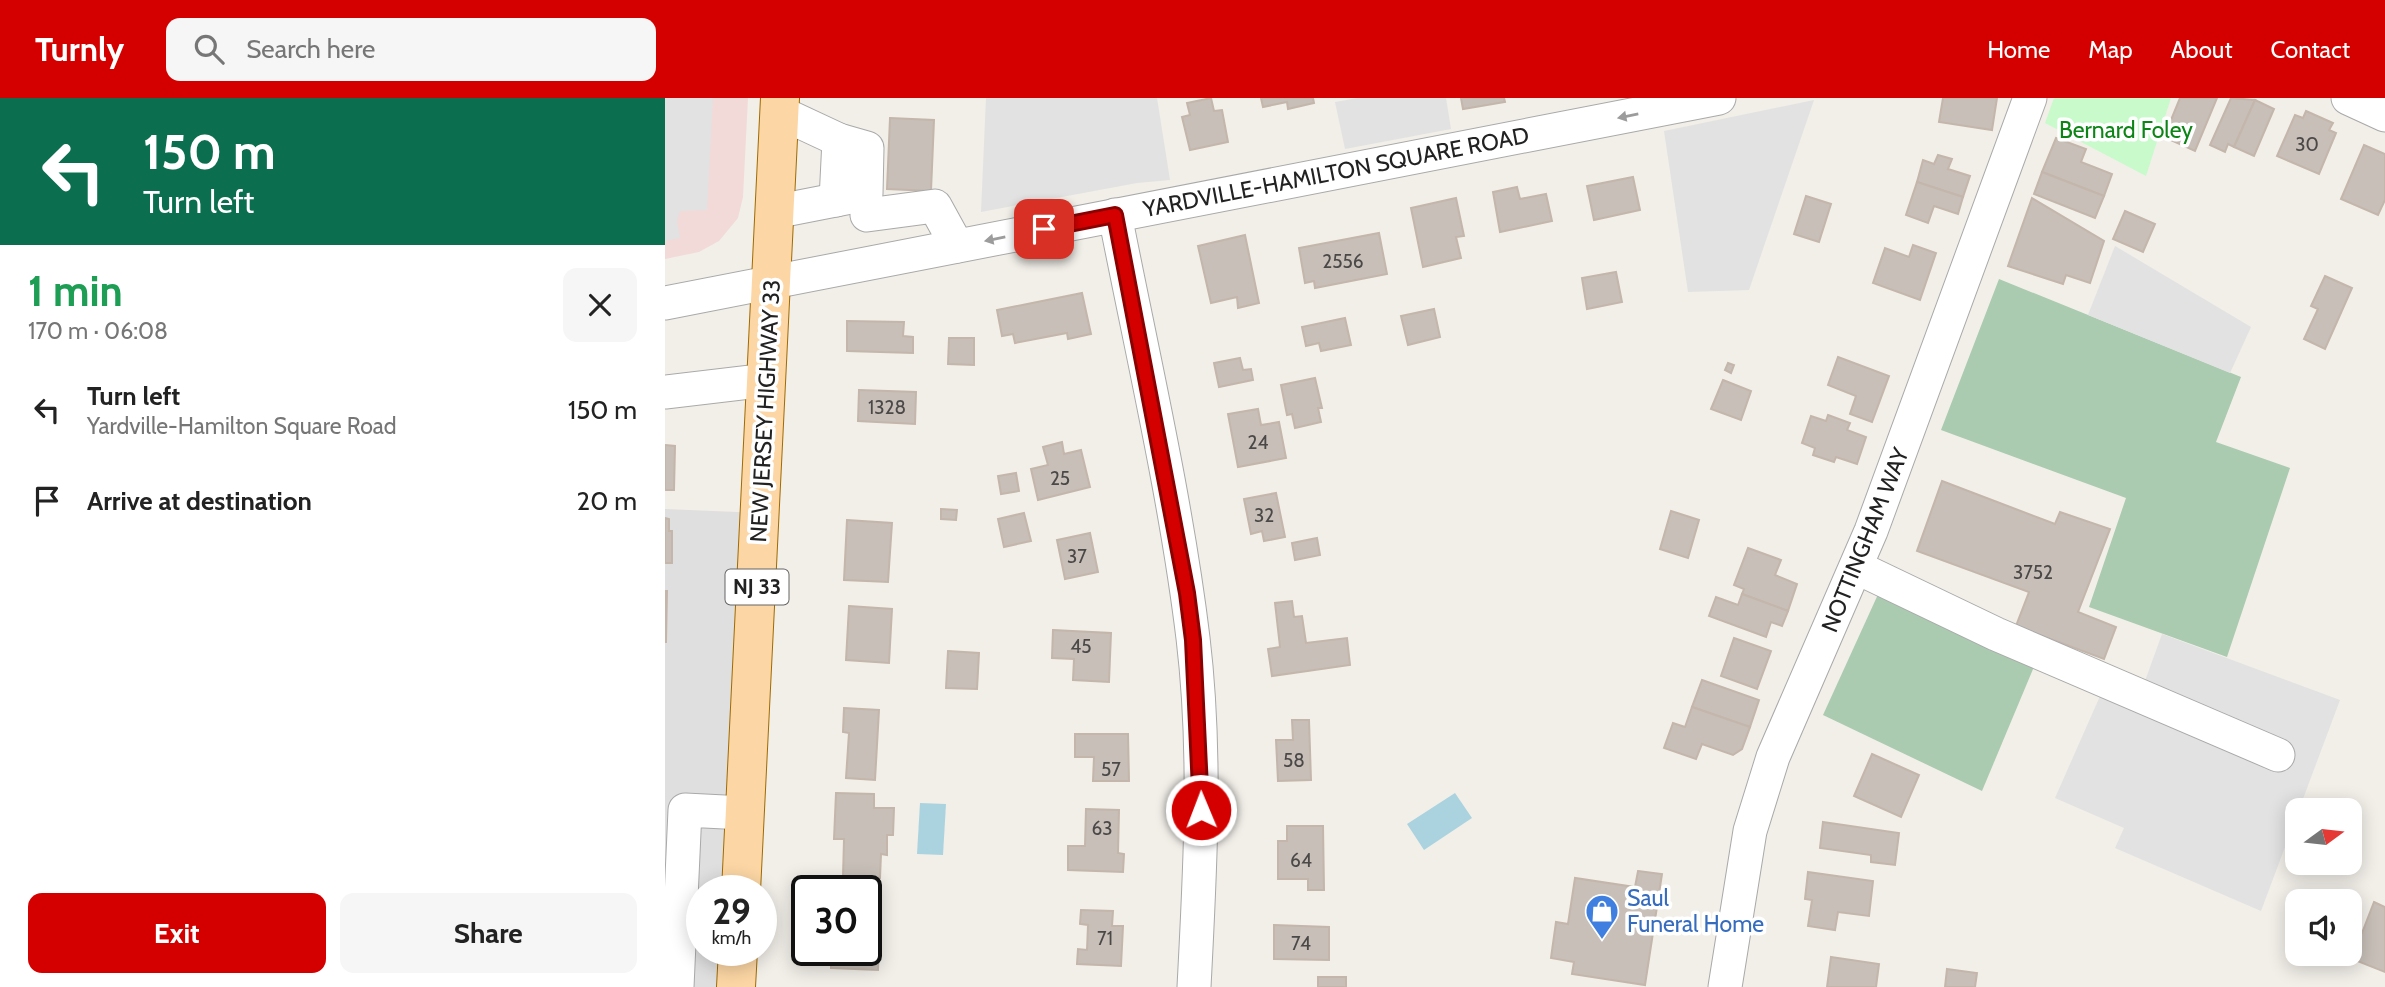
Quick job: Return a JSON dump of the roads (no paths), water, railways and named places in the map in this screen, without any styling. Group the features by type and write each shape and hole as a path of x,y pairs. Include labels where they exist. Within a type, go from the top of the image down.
{"main road":[{"name":"NEW JERSEY HIGHWAY 33","path":"742,875 779,105"},
{"path":"736,987 737,966"}],"street":[{"name":"YARDVILLE-HAMILTON SQUARE ROAD","path":"665,303 1719,98"},
{"name":"NOTTINGHAM WAY","path":"1725,987 1750,831 1773,757 1856,567 1969,271 2030,98"},
{"path":"2348,98 2385,115"},
{"path":"779,105 839,140 867,148 856,203 870,263"},
{"path":"774,212 856,203 935,206 957,246"},
{"path":"1115,215 1181,556 1193,640 1202,835 1194,987"},
{"path":"665,392 767,380"},
{"path":"1856,567 1996,634 2278,755"},
{"path":"677,987 685,810 744,813"}],"water":[{"path":"1455,793 1472,818 1424,850 1407,824"},
{"path":"920,803 946,804 943,855 917,854"}],"place":[{"name":"Saul Funeral Home","path":"1602,941"}],"park label":[{"name":"Bernard Foley","path":"2126,130"}]}
